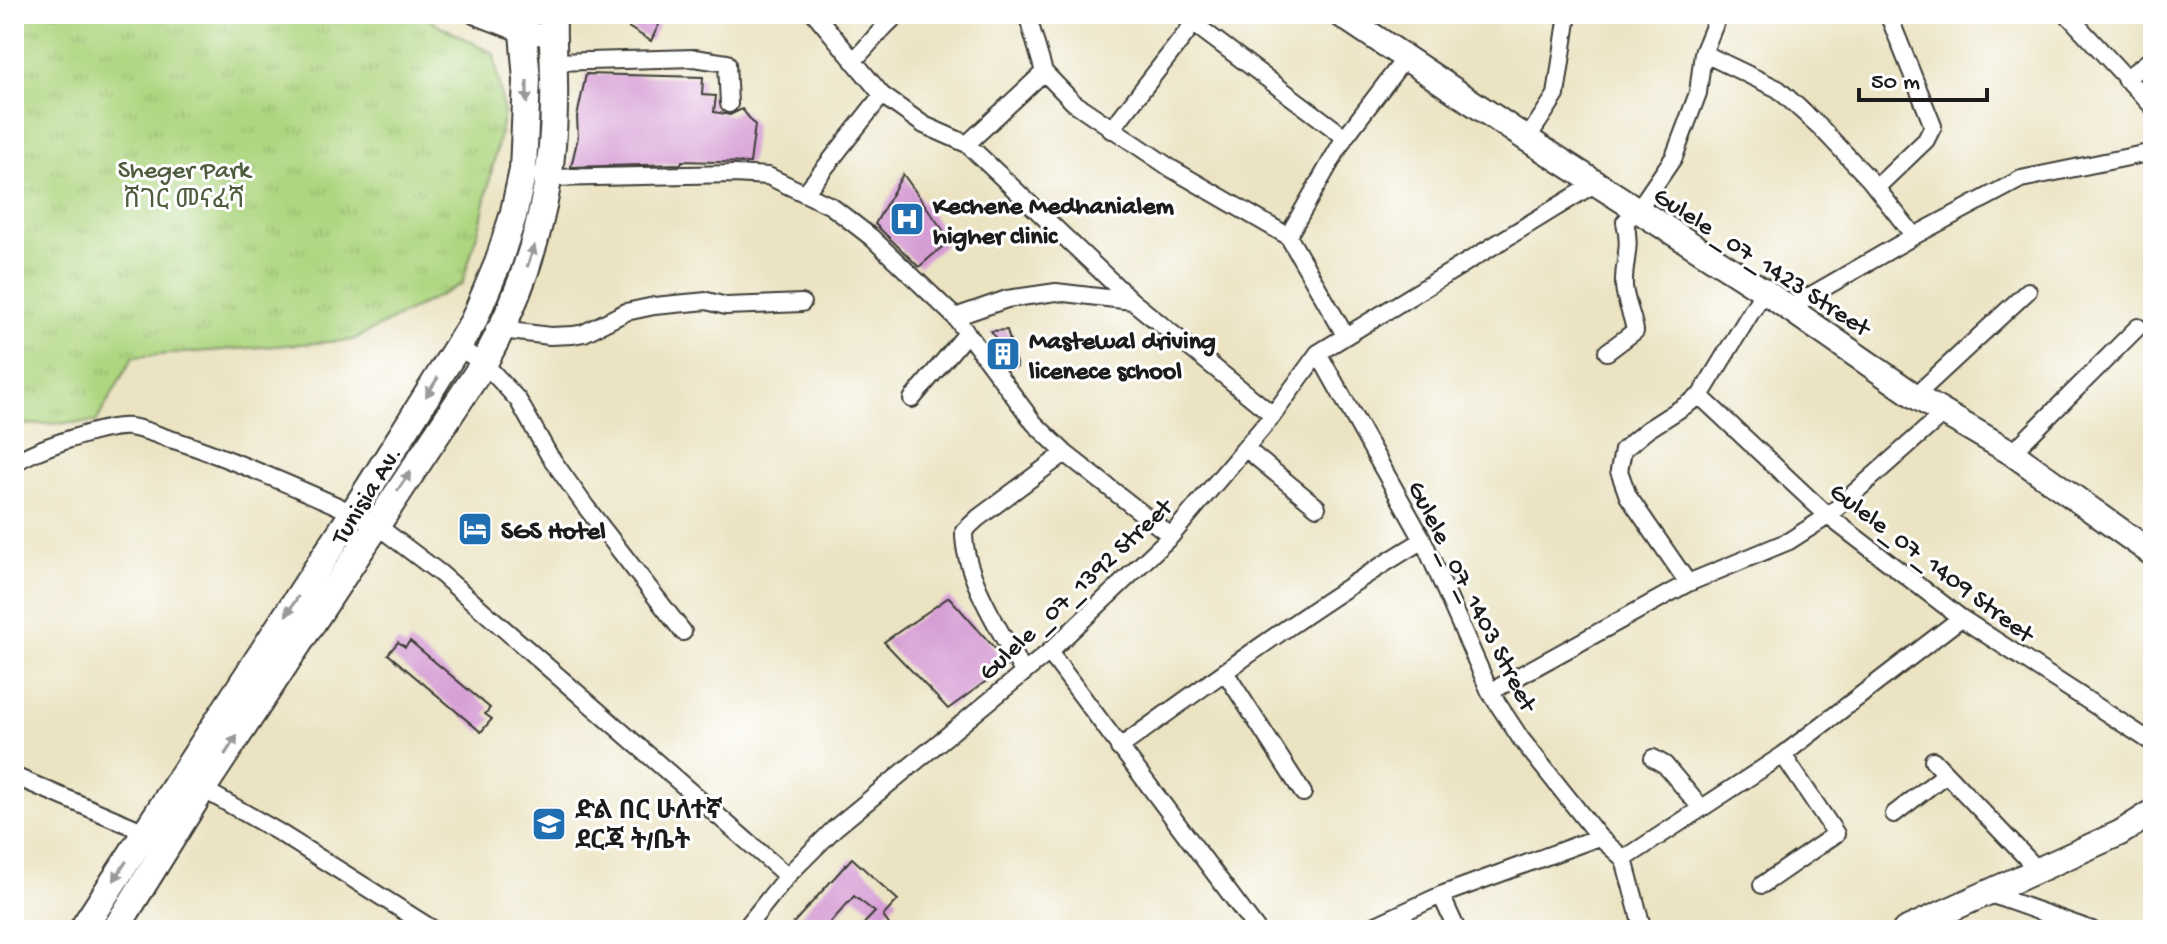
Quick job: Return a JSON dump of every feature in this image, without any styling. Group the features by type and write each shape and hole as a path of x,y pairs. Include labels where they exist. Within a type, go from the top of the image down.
{"main road":[{"name":"Gulele _07_1423 Street","path":"1340,14 1637,211 1764,291 1915,396 2012,453 2153,554"},
{"name":"Tunisia Av.","path":"364,519 473,322 502,252 523,170 527,80 523,23"},
{"name":"Tunisia Av.","path":"115,930 192,783 364,519 484,363 501,332 537,239 550,178 553,37"},
{"name":"Tunisia Av.","path":"82,930 145,832 192,783"},
{"path":"1905,930 2120,833 2153,812"}],"street":[{"path":"476,14 523,23 553,37 727,63 729,104"},
{"path":"815,14 882,95 924,125 967,144 1132,301 1273,415"},
{"path":"853,61 899,14"},
{"path":"1027,14 1044,72 1073,102 1172,169 1288,236 1345,335"},
{"path":"1527,139 1556,95 1568,14"},
{"path":"1607,352 1635,331 1624,289 1630,240 1625,222 1637,211 1678,146 1698,93 1703,53 1719,14"},
{"path":"1876,188 1926,140 1933,126 1888,14"},
{"path":"2067,14 2153,107"},
{"path":"1111,130 1197,19 1345,137"},
{"path":"1703,53 1778,89 1820,127 1876,188 1914,236"},
{"path":"1288,236 1345,137 1406,57"},
{"path":"2125,79 2153,58"},
{"path":"967,144 1044,72"},
{"path":"805,193 882,95"},
{"path":"1789,308 2021,179 2153,152"},
{"path":"523,170 550,178 768,176 831,206 871,237 955,317 1034,423 1065,453 1171,536"},
{"name":"Gulele _07_1392 Street","path":"744,930 787,876 835,828 1049,652 1171,536 1273,415 1318,353 1596,183"},
{"path":"1688,583 1628,496 1619,471 1623,450 1647,430 1700,396 1764,291"},
{"path":"1915,396 2028,291"},
{"path":"955,317 1007,299 1056,292 1132,301"},
{"path":"473,322 501,332 573,335 584,333 626,312 654,306 707,301 726,306 802,303"},
{"path":"2012,453 2138,327"},
{"path":"912,399 967,333"},
{"path":"457,347 484,363 518,400 549,455 683,632"},
{"name":"Gulele _07_1403 Street","path":"1318,353 1423,540 1490,692 1521,739 1599,837 1624,859"},
{"name":"Gulele_07_1409 Street","path":"1700,396 1828,516 1961,618 2153,743"},
{"path":"1490,692 1688,583 1789,541 1828,516 1943,414"},
{"path":"14,464 56,444 118,427 130,427 194,447 364,519 441,574 787,876"},
{"path":"1245,448 1317,507"},
{"path":"1023,672 976,582 964,542 964,531 1065,453"},
{"path":"1119,748 1374,570 1423,540"},
{"path":"1643,930 1624,859 1783,755 1961,618"},
{"path":"1049,652 1257,930"},
{"path":"1225,672 1303,793"},
{"path":"1762,885 1836,834 1783,755"},
{"path":"1653,758 1665,765 1701,808"},
{"path":"1933,760 2038,870"},
{"path":"1894,814 1946,774"},
{"path":"14,776 145,832"},
{"path":"192,783 280,833 434,930"},
{"path":"1365,930 1441,895 1599,837"},
{"path":"1987,893 2092,930"},
{"path":"1441,895 1457,930"}],"green space":[{"name":"Sheger Park ሸገር መናፈሻ","path":"14,14 418,14 494,54 504,114 481,221 462,284 353,340 133,357 96,422 14,425"}],"building":[{"path":"607,14 664,14 651,41"},
{"path":"586,74 703,77 702,95 716,96 714,112 730,115 742,109 755,125 750,163 682,161 681,164 571,167"},
{"name":"Kechene Medhanialem higher clinic","path":"903,174 950,240 919,267 875,224"},
{"name":"Mastewal driving licenece school","path":"1007,330 1017,367 1014,368 1010,362 1002,362 991,347 1001,347 991,331"},
{"path":"949,597 1007,666 948,709 884,642"},
{"path":"410,641 490,708 485,714 492,719 481,732 388,654 398,642 405,647"},
{"path":"852,858 898,900 883,916 893,930 858,930 875,912 854,896 824,930 787,930"}],"place":[{"name":"Kechene Medhanialem higher clinic","path":"907,219"},
{"name":"Mastewal driving licenece school","path":"1003,354"},
{"name":"SGS Hotel","path":"475,529"},
{"name":"ድል በር ሁለተኛ ደርጃ ት/ቤት","path":"549,824"}]}
